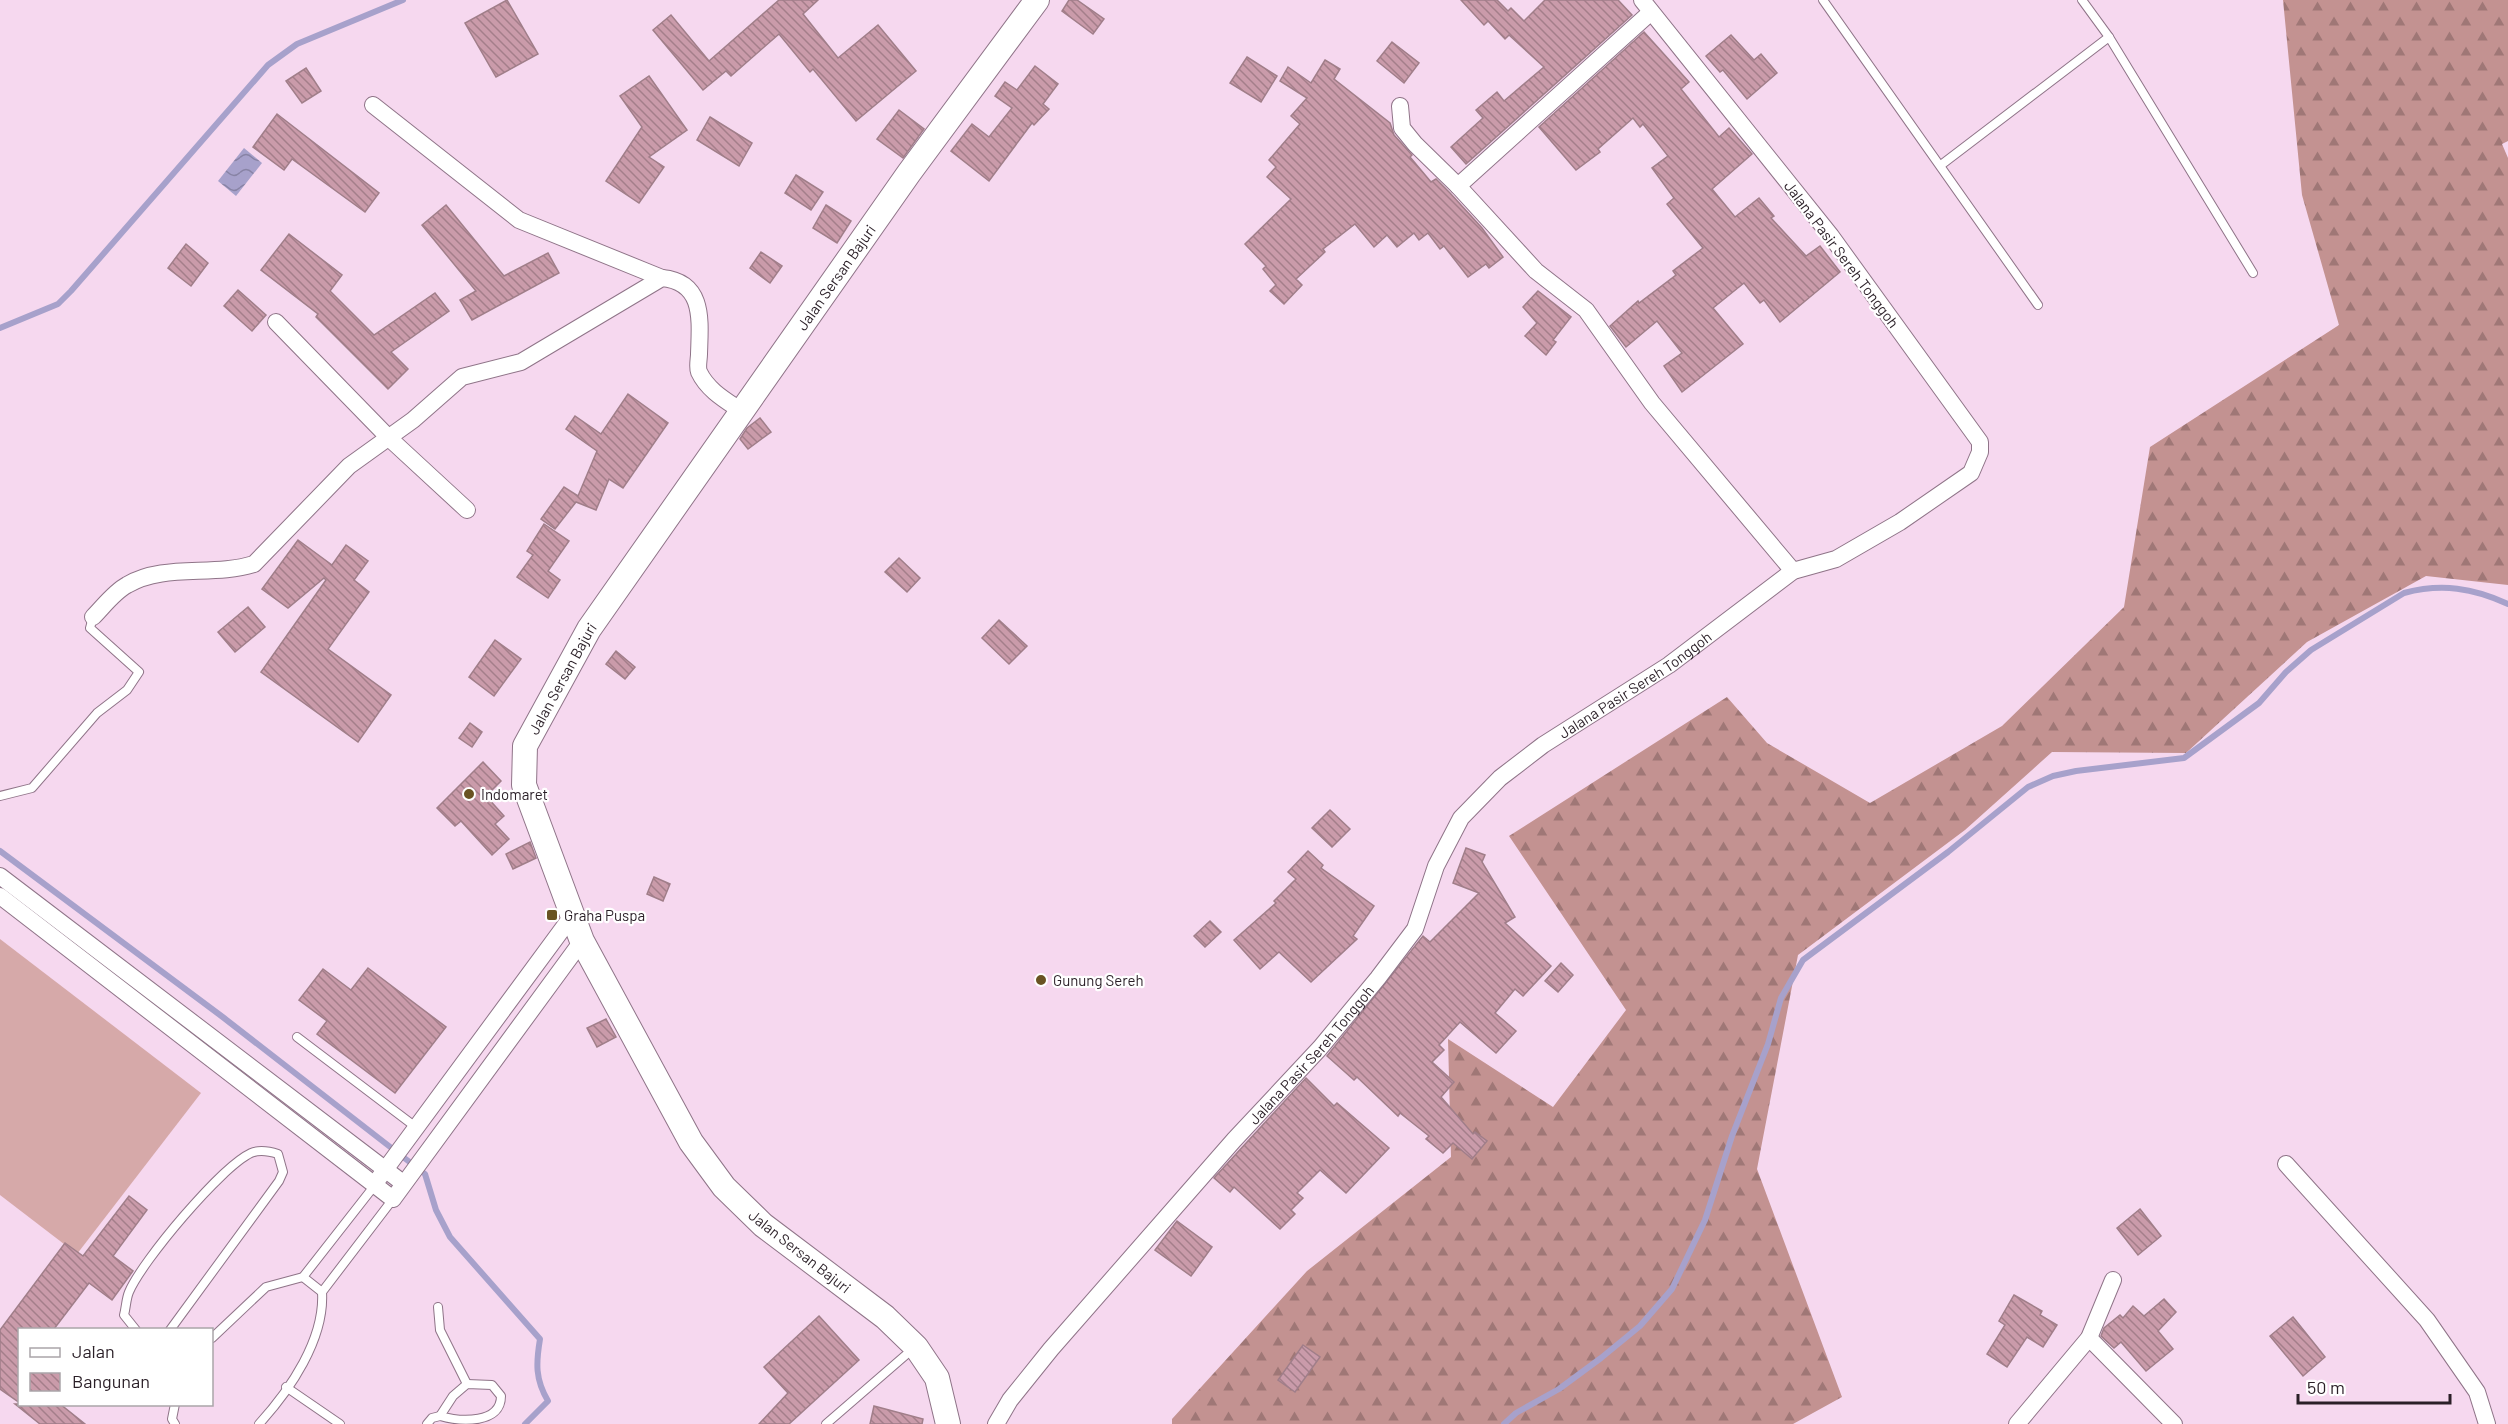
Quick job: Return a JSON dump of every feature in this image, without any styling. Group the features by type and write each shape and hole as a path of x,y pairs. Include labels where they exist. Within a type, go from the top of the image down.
{"main road":[{"name":"Jalan Sersan Bajuri","path":"948,1424 937,1378 915,1347 885,1317 763,1225 724,1187 691,1142 582,940 524,785 525,746 590,629 909,173 1037,0"}],"street":[{"path":"1458,186 1646,6"},
{"name":"Jalana Pasir Sereh Tonggoh","path":"996,1424 1010,1400 1051,1349 1234,1140 1320,1048 1378,978 1415,929 1436,866 1461,818 1500,778 1669,665 1793,571 1836,559 1900,522 1971,472 1980,452 1980,442 1831,236 1646,6"},
{"path":"373,105 519,220 662,278 678,279 692,293 701,313 698,370 714,392 743,412"},
{"path":"1400,106 1402,128 1415,144 1458,186 1536,271 1586,310 1652,403 1793,571"},
{"path":"93,617 126,586 151,574 235,570 254,564 349,466 389,438 462,377 521,362 662,278"},
{"path":"276,322 389,438 466,510"},
{"path":"0,876 403,1183"},
{"path":"0,896 393,1199 582,940"},
{"path":"375,1184 572,916"},
{"path":"2286,1164 2427,1320 2477,1392 2487,1424"},
{"path":"2018,1424 2088,1338 2113,1280"},
{"path":"2088,1338 2174,1424"}],"lane":[{"path":"1823,0 2038,305"},
{"path":"2082,0 2109,37 2253,273"},
{"path":"1941,165 2109,37"},
{"path":"0,796 32,788 97,713 127,690 139,672 90,628 93,617"},
{"path":"297,1037 417,1128"},
{"path":"135,1328 124,1315 129,1292 174,1225 235,1164 252,1152 267,1150 278,1154 283,1172 279,1181 171,1328"},
{"path":"213,1335 266,1287 303,1277 375,1184"},
{"path":"259,1424 311,1350 323,1313 322,1292 393,1199"},
{"path":"303,1277 322,1292"},
{"path":"438,1307 440,1330 467,1384"},
{"path":"826,1424 915,1347"},
{"path":"427,1424 432,1418 440,1416 480,1420 489,1418 499,1408 501,1396 492,1385 467,1384 453,1396 440,1416"},
{"path":"286,1387 340,1424"},
{"path":"175,1406 172,1419 175,1424"}],"shaded area":[{"path":"0,939 201,1093 77,1254 0,1195"}],"green space":[{"path":"2283,0 2508,0 2508,141 2502,144 2508,158 2508,585 2426,576 2307,642 2186,753 2052,752 1965,830 1798,955 1757,1169 1842,1397 1793,1424 1172,1424 1172,1419 1307,1271 1451,1157 1448,1039 1553,1107 1626,1010 1509,836 1727,697 1767,743 1870,803 2002,726 2124,607 2150,447 2339,325 2302,195"}],"water":[{"path":"244,148 262,163 236,196 218,181"}],"building":[{"path":"507,0 538,54 496,77 465,23"},
{"path":"779,0 818,0 803,14 838,58 878,25 916,71 856,121 813,69 810,72 779,34 731,76 726,71 703,90 653,30 671,15 709,61"},
{"path":"1069,0 1077,0 1104,19 1093,34 1062,11"},
{"path":"1461,0 1497,0 1508,11 1511,8 1524,21 1545,0 1618,0 1632,15 1466,164 1451,147 1483,118 1476,110 1497,92 1504,101 1544,67 1509,35 1505,39 1488,21 1484,25"},
{"path":"1644,32 1689,82 1681,89 1719,137 1729,128 1752,154 1712,189 1735,217 1759,198 1774,216 1771,218 1806,256 1820,246 1840,272 1780,322 1764,300 1760,303 1744,283 1713,308 1743,344 1682,392 1664,366 1682,353 1657,321 1626,347 1610,326 1638,301 1639,303 1676,275 1673,271 1703,248 1667,204 1674,198 1652,168 1668,156 1643,124 1640,127 1633,118 1598,149 1600,152 1576,170 1539,127"},
{"path":"1731,35 1754,60 1761,54 1777,73 1747,99 1723,70 1720,72 1706,56"},
{"path":"1392,42 1419,63 1404,83 1377,61"},
{"path":"1247,57 1277,76 1261,102 1230,83"},
{"path":"1325,60 1340,69 1334,79 1390,123 1394,135 1431,182 1436,179 1450,193 1482,228 1503,257 1489,268 1486,264 1468,277 1444,246 1440,249 1428,233 1419,240 1414,233 1397,247 1387,235 1374,247 1355,224 1323,249 1325,252 1296,279 1302,285 1284,304 1270,291 1276,285 1263,269 1266,266 1245,244 1291,199 1267,177 1276,167 1269,160 1300,124 1291,116 1307,98 1280,81 1288,67 1311,83"},
{"path":"1035,66 1058,84 1043,104 1049,109 1034,125 1032,123 989,181 951,151 972,124 989,137 1012,108 995,96 1005,82 1017,90"},
{"path":"306,68 321,91 302,103 286,81"},
{"path":"649,76 687,130 649,157 664,167 639,203 606,181 642,127 620,96"},
{"path":"899,110 924,129 903,158 877,139"},
{"path":"277,114 379,193 365,212 292,159 284,170 253,147"},
{"path":"710,117 752,143 739,166 697,140"},
{"path":"796,175 823,192 811,210 785,193"},
{"path":"446,205 504,276 548,253 559,273 472,320 460,300 476,291 422,225"},
{"path":"826,205 851,221 837,243 813,228"},
{"path":"289,234 342,275 330,291 374,335 435,293 449,311 391,352 408,369 388,389 316,317 318,314 261,270"},
{"path":"186,244 208,263 191,286 168,268"},
{"path":"761,252 782,266 770,283 750,268"},
{"path":"238,290 266,315 252,331 224,306"},
{"path":"1538,291 1571,317 1553,340 1556,342 1546,355 1525,336 1537,323 1523,307"},
{"path":"628,394 668,423 623,488 609,479 596,510 576,502 555,529 541,519 564,487 578,496 597,451 566,429 575,416 601,434"},
{"path":"760,418 771,432 748,449 740,439 747,428"},
{"path":"544,524 569,541 548,571 560,580 548,598 517,577 533,555 527,551"},
{"path":"298,540 332,565 346,545 368,561 354,580 369,592 328,649 391,695 358,742 261,672 326,580 324,578 288,608 262,589"},
{"path":"899,558 920,578 907,592 885,572"},
{"path":"248,607 265,627 235,652 218,632"},
{"path":"999,620 1027,646 1009,664 982,638"},
{"path":"495,640 521,659 494,696 469,677"},
{"path":"616,651 635,667 625,679 606,664"},
{"path":"470,723 482,732 472,747 459,738"},
{"path":"483,762 501,781 486,796 504,816 495,824 509,839 492,855 461,821 455,826 437,808"},
{"path":"1330,810 1350,829 1332,847 1312,828"},
{"path":"530,842 536,858 513,869 506,854"},
{"path":"1466,848 1485,855 1482,862 1515,917 1505,923 1551,966 1523,996 1515,989 1495,1013 1516,1031 1496,1053 1460,1022 1439,1045 1444,1050 1432,1062 1454,1082 1441,1097 1473,1134 1475,1132 1487,1141 1472,1159 1453,1143 1443,1153 1426,1139 1429,1136 1400,1113 1398,1116 1357,1077 1354,1080 1327,1056 1423,936 1430,942 1479,893 1453,883"},
{"path":"1308,851 1323,865 1321,868 1374,906 1353,936 1357,939 1311,982 1279,952 1260,969 1234,940 1276,903 1274,901 1296,879 1288,872"},
{"path":"654,877 670,884 663,901 647,894"},
{"path":"1210,921 1221,932 1205,947 1194,936"},
{"path":"1561,963 1573,975 1558,992 1545,981"},
{"path":"368,968 446,1027 395,1093 317,1034 327,1021 299,1000 323,969 351,990"},
{"path":"606,1019 616,1037 597,1047 587,1028"},
{"path":"1306,1078 1334,1106 1337,1103 1389,1148 1346,1193 1320,1170 1297,1193 1303,1198 1291,1210 1295,1214 1280,1229 1234,1187 1230,1192 1214,1178"},
{"path":"129,1196 147,1210 113,1256 133,1271 112,1300 89,1283 55,1328 18,1328 18,1402 0,1389 0,1330 65,1243 83,1256"},
{"path":"2140,1209 2161,1236 2138,1255 2117,1228"},
{"path":"1177,1221 1212,1247 1191,1276 1155,1250"},
{"path":"2014,1295 2042,1311 2040,1315 2057,1325 2043,1347 2027,1337 2007,1367 1987,1354 2005,1325 1999,1321"},
{"path":"2164,1299 2176,1312 2158,1331 2173,1349 2146,1371 2121,1342 2114,1348 2101,1336 2104,1328 2120,1315 2123,1318 2133,1306 2144,1316"},
{"path":"819,1316 859,1360 789,1424 759,1424 788,1393 764,1367"},
{"path":"2293,1317 2325,1357 2303,1376 2270,1336"},
{"path":"1303,1345 1320,1357 1295,1392 1278,1380"},
{"path":"15,1404 18,1406 62,1406 85,1424 40,1424"},
{"path":"874,1406 923,1419 922,1424 870,1424"}],"waterway":[{"path":"0,328 58,304 268,65 297,44 403,0"},
{"path":"1504,1424 1516,1413 1559,1389 1601,1358 1640,1326 1672,1289 1705,1220 1732,1136 1768,1044 1781,998 1803,960 1948,852 2028,787 2053,776 2076,771 2184,758 2259,703 2286,672 2311,650 2404,593 2431,588 2457,589 2482,594 2508,604"},
{"path":"0,851 224,1018 425,1174 436,1210 450,1237 540,1339 538,1371 548,1401 525,1424"}],"place":[{"name":"Indomaret","path":"469,794"},
{"name":"Graha Puspa","path":"552,915"},
{"name":"Gunung Sereh","path":"1041,980"}]}
